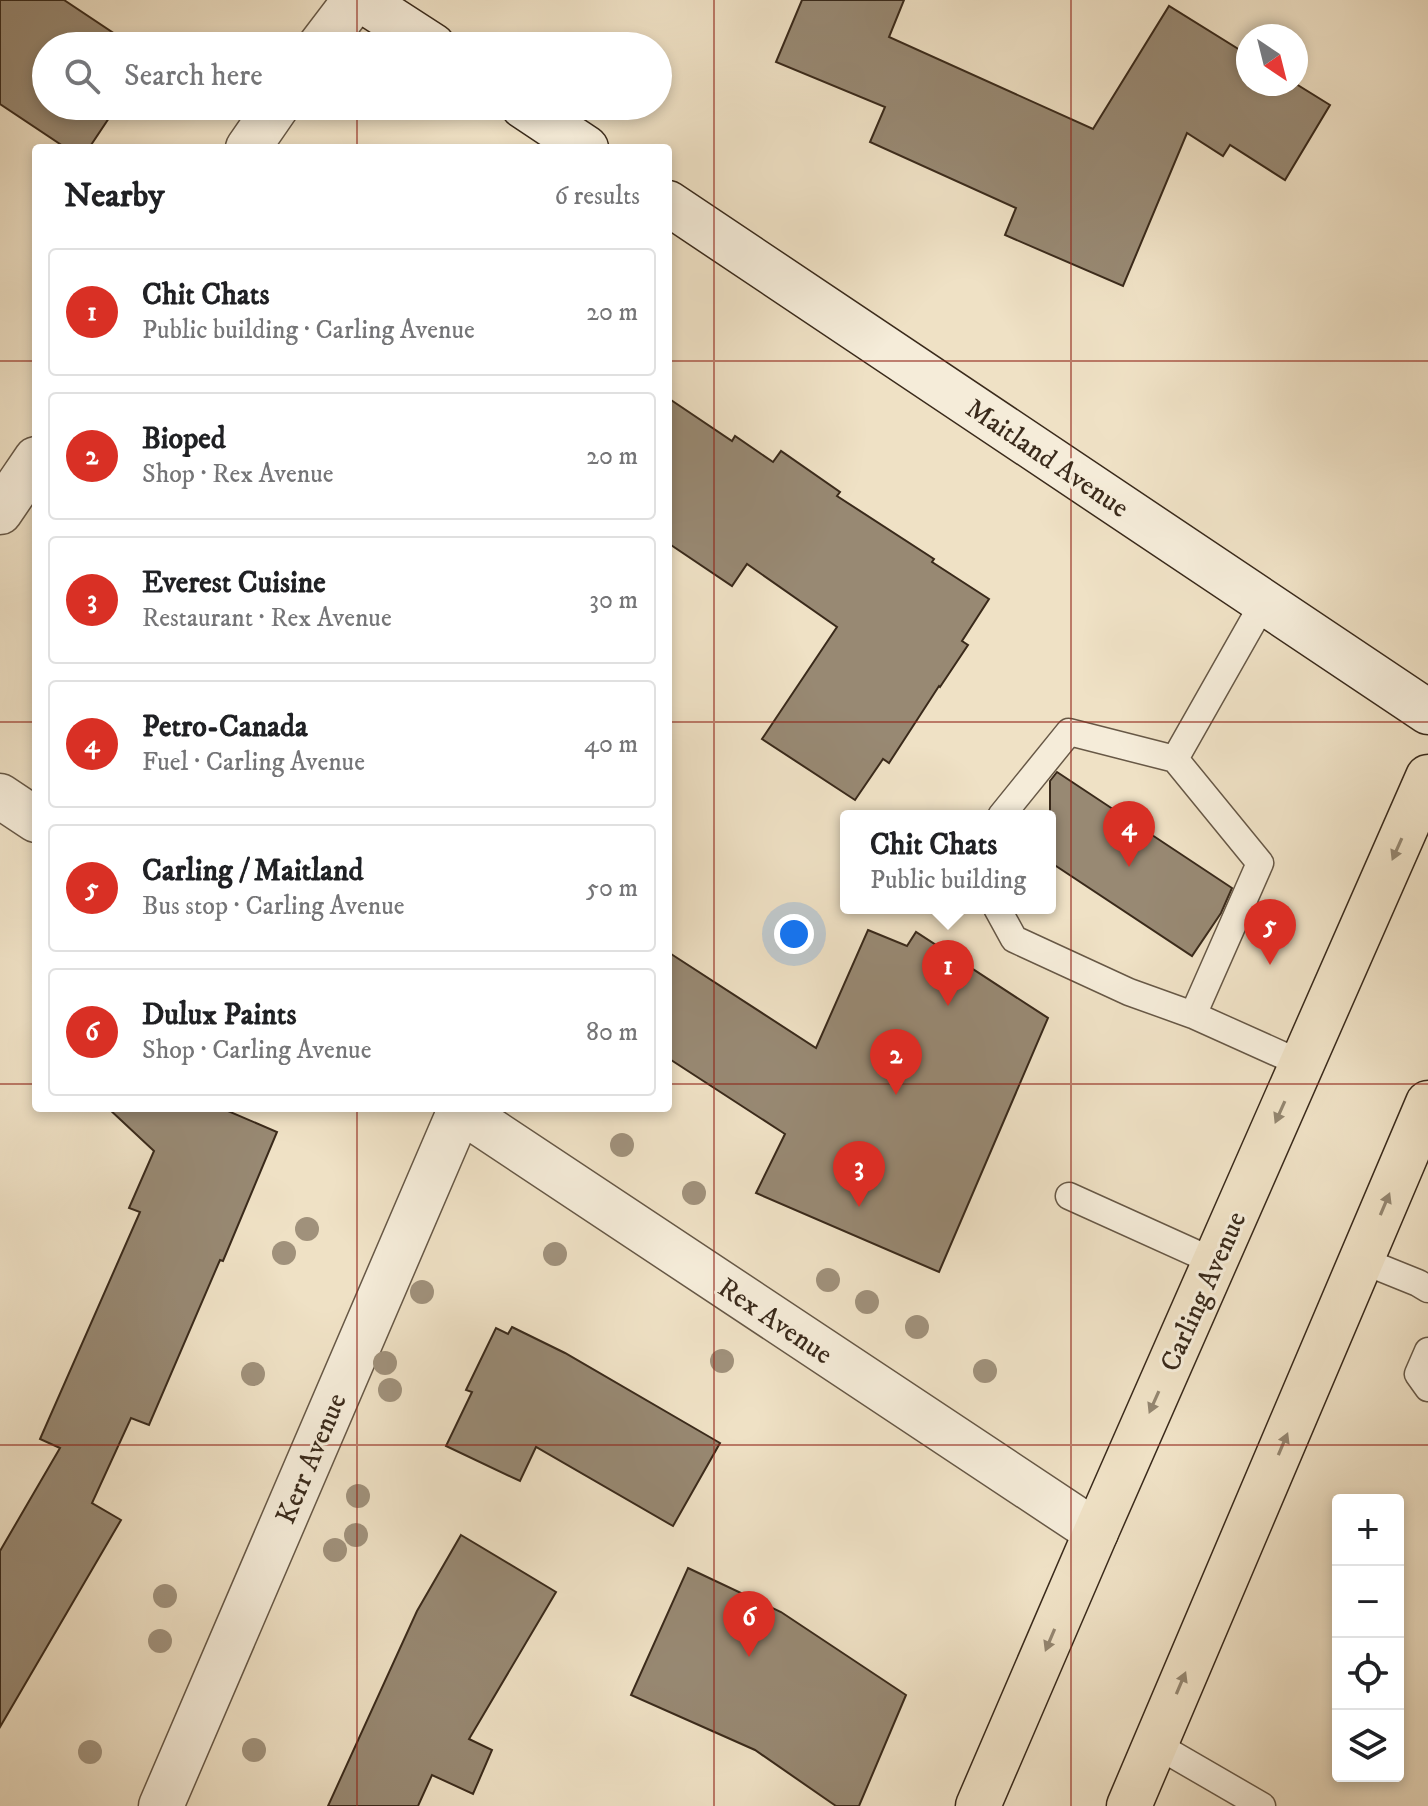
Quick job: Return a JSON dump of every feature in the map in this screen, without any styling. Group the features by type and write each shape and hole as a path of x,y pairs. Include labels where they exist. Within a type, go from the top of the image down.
{"main road":[{"name":"Carling Avenue","path":"978,1806 1428,777"},
{"path":"1129,1806 1428,1103"}],"street":[{"path":"331,32 355,0"},
{"path":"362,0 411,32"},
{"path":"251,144 267,120"},
{"path":"544,120 580,144"},
{"name":"Maitland Avenue","path":"672,206 1428,712"},
{"path":"0,512 32,465"},
{"path":"0,796 32,817"},
{"name":"Kerr Avenue","path":"161,1806 457,1112"},
{"name":"Rex Avenue","path":"463,1112 1096,1532"}],"lane":[{"path":"1175,759 1264,602"},
{"path":"1006,810 1069,732 1175,759 1260,863 1193,1015"},
{"path":"1000,914 1014,939 1129,992 1193,1015 1302,1064"},
{"path":"1069,1196 1215,1262"},
{"path":"1361,1260 1428,1289"},
{"path":"1428,1351 1418,1374 1428,1388"},
{"path":"1155,1744 1262,1806"}],"building":[{"path":"0,0 64,0 112,32 32,32 32,120 108,120 92,144 60,144 0,104"},
{"path":"802,0 904,0 889,37 1093,129 1169,6 1236,48 1236,96 1308,96 1308,91 1330,105 1285,180 1230,145 1223,156 1187,133 1123,286 1005,235 1016,208 870,142 885,107 776,62"},
{"path":"672,401 732,441 735,436 773,462 781,451 840,492 837,496 989,599 962,641 968,645 940,687 889,763 883,759 855,800 762,739 837,627 747,564 732,586 672,546"},
{"path":"1057,772 1232,888 1221,913 1192,956 1056,866 1056,810 1050,810 1050,781"},
{"path":"868,930 907,946 916,932 1048,1018 939,1272 756,1193 785,1134 672,1061 672,955 816,1048"},
{"path":"112,1112 230,1112 277,1132 149,1425 131,1418 92,1503 121,1520 0,1727 0,1551 60,1448 40,1439 140,1212 129,1208 154,1151"},
{"path":"512,1327 565,1353 720,1443 673,1526 536,1447 520,1481 446,1446 472,1392 466,1390 496,1328 508,1334"},
{"path":"461,1535 556,1592 469,1739 492,1750 473,1794 432,1775 418,1806 328,1806 417,1611"},
{"path":"688,1568 781,1612 906,1695 859,1806 836,1806 755,1750 631,1695"}],"place":[{"name":"Petro-Canada","path":"1129,867"},
{"name":"Carling / Maitland","path":"1270,965"},
{"name":"Chit Chats","path":"948,1006"},
{"name":"Bioped","path":"896,1095"},
{"name":"Everest Cuisine","path":"859,1207"},
{"name":"Dulux Paints","path":"749,1657"}]}
